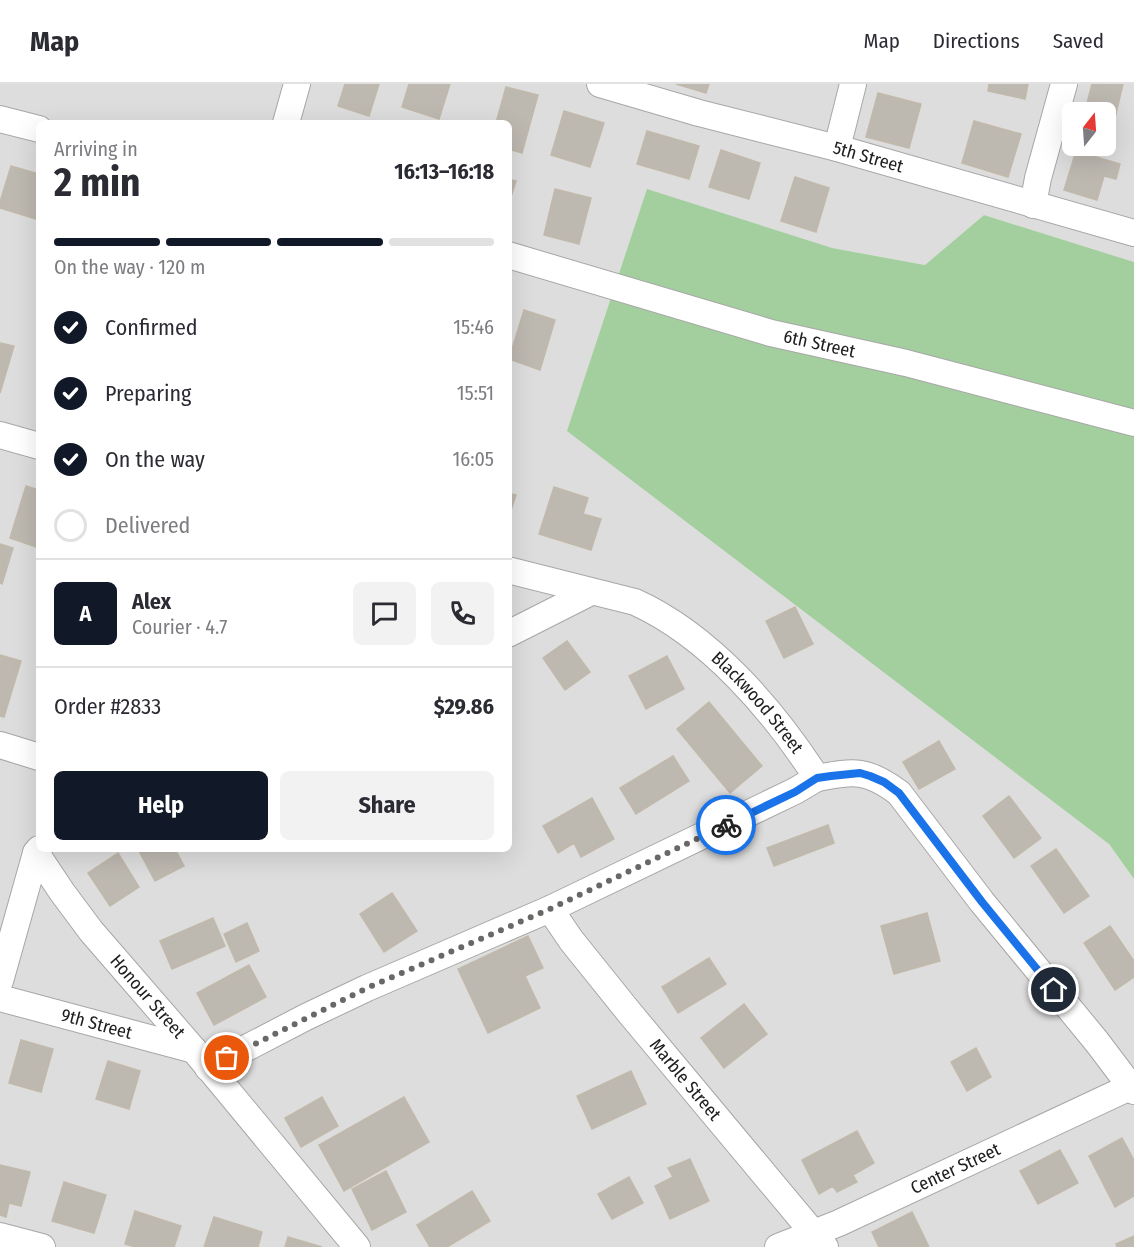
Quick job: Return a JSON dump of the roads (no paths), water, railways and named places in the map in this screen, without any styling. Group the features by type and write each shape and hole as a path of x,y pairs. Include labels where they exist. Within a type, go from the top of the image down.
{"street":[{"path":"287,120 297,84"},
{"name":"5th Street","path":"600,84 643,90 699,113 837,148 1134,233"},
{"path":"837,148 853,84"},
{"path":"1033,205 1038,178 1064,84"},
{"path":"0,119 36,128"},
{"name":"6th Street","path":"512,256 771,333 906,363 1134,423"},
{"path":"0,435 36,445"},
{"name":"Blackwood Street","path":"512,571 643,605 693,638 730,670 760,702 801,753 817,778"},
{"path":"512,632 591,592"},
{"path":"0,745 36,756"},
{"path":"201,1059 306,1017 367,988 550,909 795,792 817,778 860,773 884,782 899,793 982,902 1097,1042 1132,1089"},
{"path":"0,981 38,852"},
{"name":"Honour Street","path":"39,852 62,892 92,931 357,1247"},
{"name":"Marble Street","path":"550,909 571,940 628,1011 819,1240"},
{"name":"9th Street","path":"0,998 201,1059"},
{"name":"Center Street","path":"784,1246 819,1240 1132,1089"},
{"path":"0,1236 42,1247"}]}
